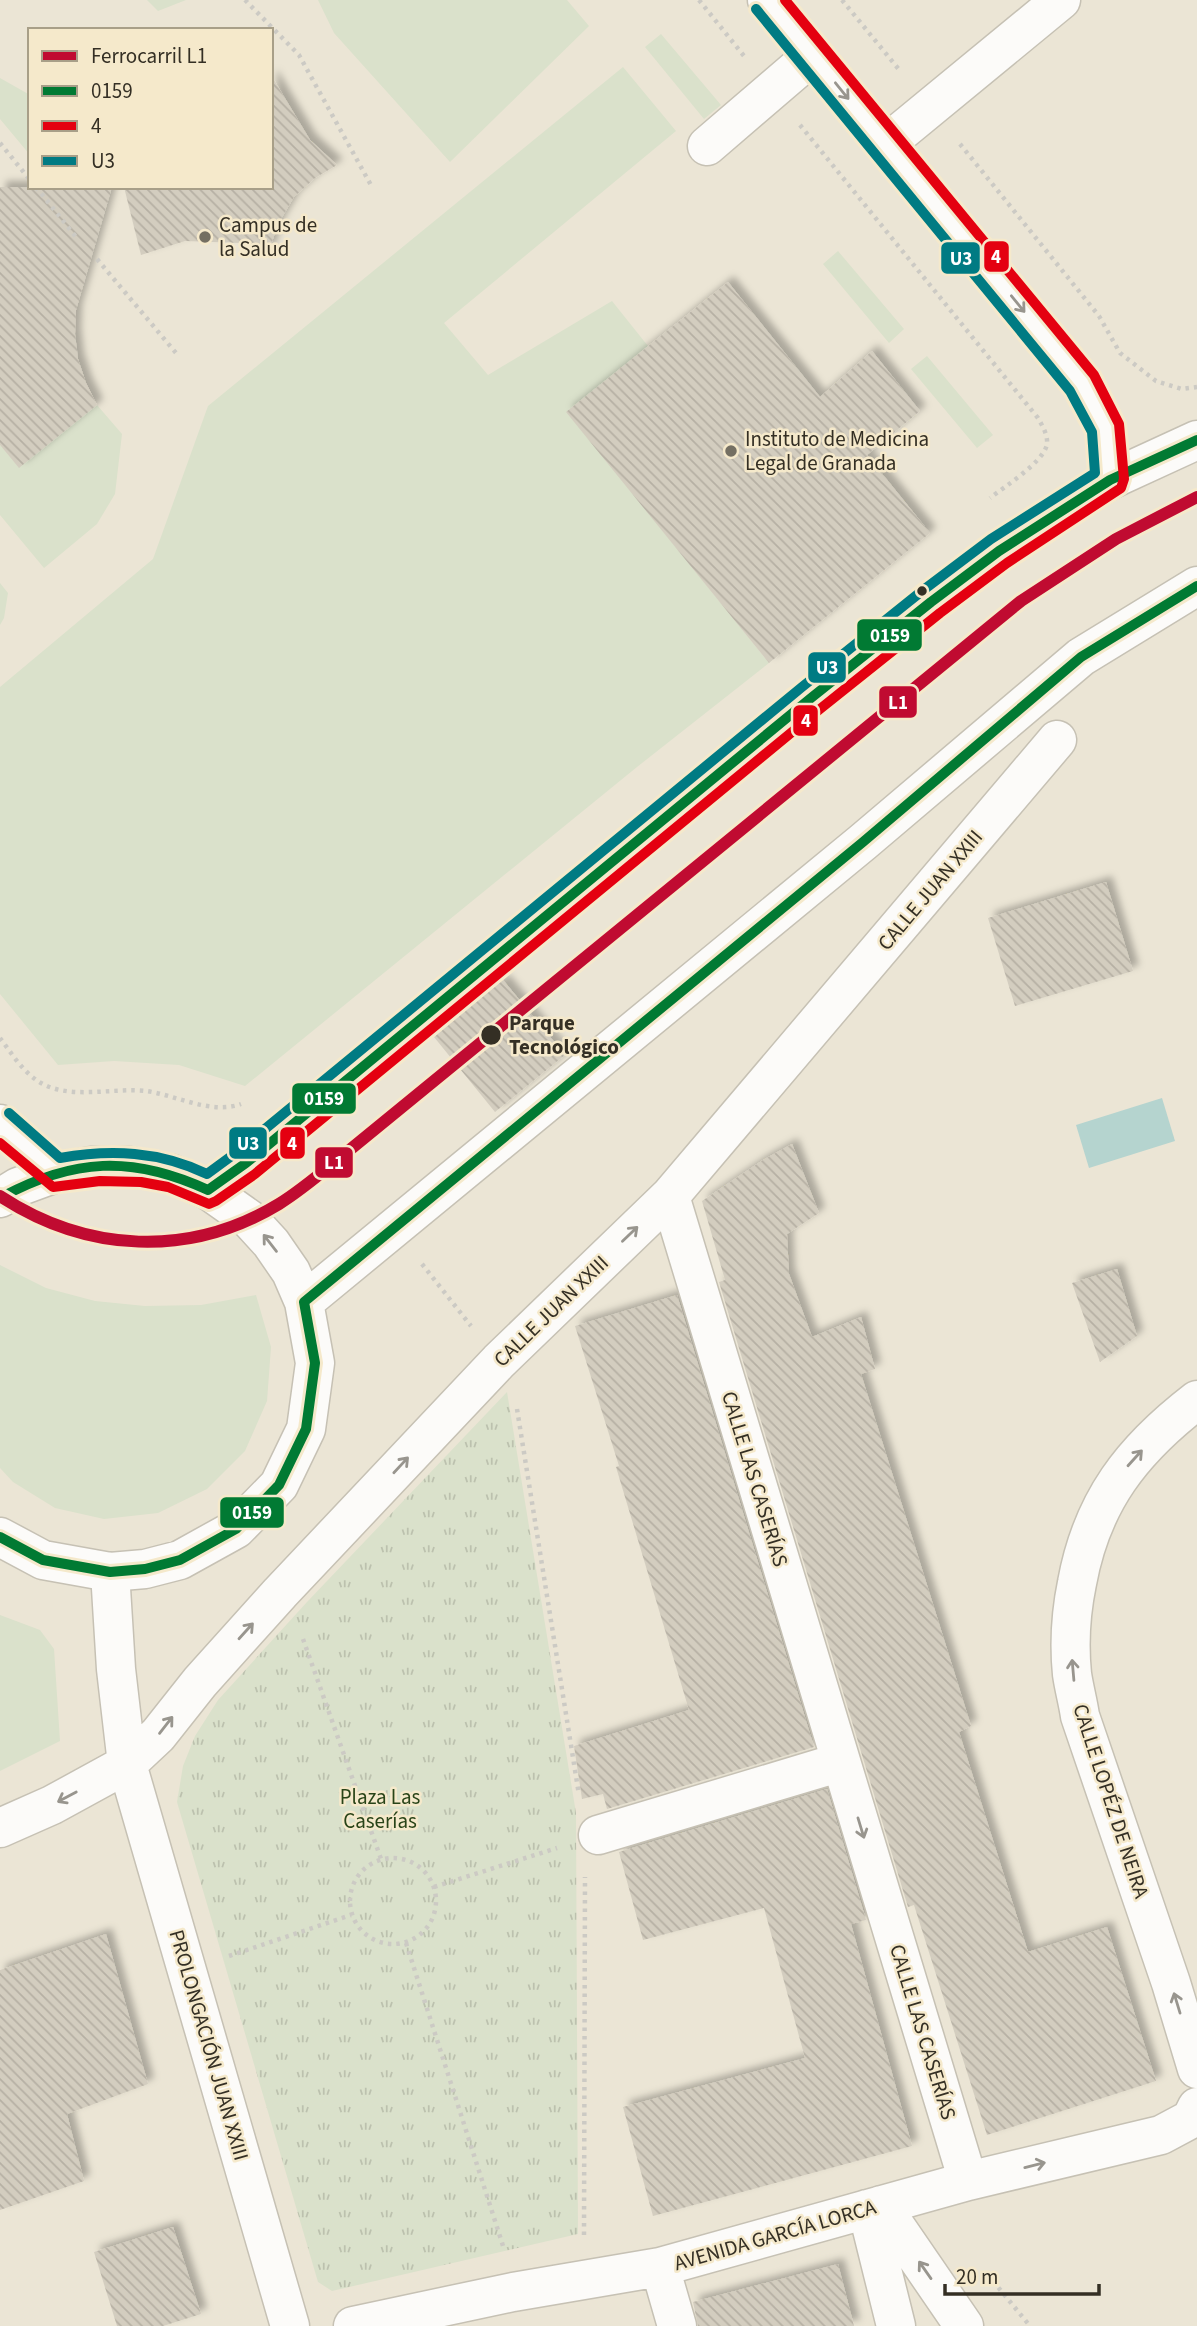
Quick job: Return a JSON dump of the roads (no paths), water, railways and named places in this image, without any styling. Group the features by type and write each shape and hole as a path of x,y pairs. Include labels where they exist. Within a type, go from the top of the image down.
{"street":[{"path":"767,0 1082,383 1107,428 1110,480"},
{"path":"886,144 1061,0"},
{"path":"707,146 813,55"},
{"path":"208,1190 246,1163 931,602 999,551 1110,480 1197,440"},
{"path":"304,1302 863,842 1081,657 1197,586"},
{"name":"CALLE JUAN XXIII","path":"0,1828 52,1805 127,1764 158,1735 200,1682 280,1593 499,1361 670,1196 1057,740"},
{"path":"0,1124 56,1173"},
{"path":"0,1198 18,1187 56,1173 91,1166 128,1166 172,1174 208,1190 249,1219 271,1242 290,1272 304,1302 315,1363 306,1429 279,1485 236,1530 180,1560 145,1569 110,1572 43,1560 0,1537"},
{"name":"CALLE LAS CASERÍAS","path":"670,1196 968,2181"},
{"name":"CALLE LOPÉZ DE NEIRA","path":"1197,1400 1158,1433 1127,1466 1103,1501 1088,1535 1079,1569 1071,1637 1072,1673 1080,1716 1197,2068"},
{"name":"PROLONGACIÓN JUAN XXIII","path":"110,1572 116,1669 127,1764 290,2326"},
{"path":"598,1835 841,1762"},
{"name":"AVENIDA GARCÍA LORCA","path":"353,2326 513,2292 660,2267 968,2181 1161,2135 1194,2113"},
{"path":"874,2207 895,2326"},
{"path":"874,2207 964,2326"},
{"path":"660,2267 677,2326"}],"water":[{"path":"1162,1098 1175,1141 1089,1168 1076,1125"}],"rail line":[{"name":"L1","path":"0,1196 33,1215 68,1229 103,1238 139,1242 210,1234 279,1204 325,1170 1021,601 1116,539 1197,497"}],"place":[{"name":"Campus de la Salud","path":"205,237"},
{"name":"Instituto de Medicina Legal de Granada","path":"731,451"},
{"name":"Parque Tecnológico","path":"491,1035"}],"park label":[{"name":"Plaza Las Caserías","path":"380,1809"}]}
